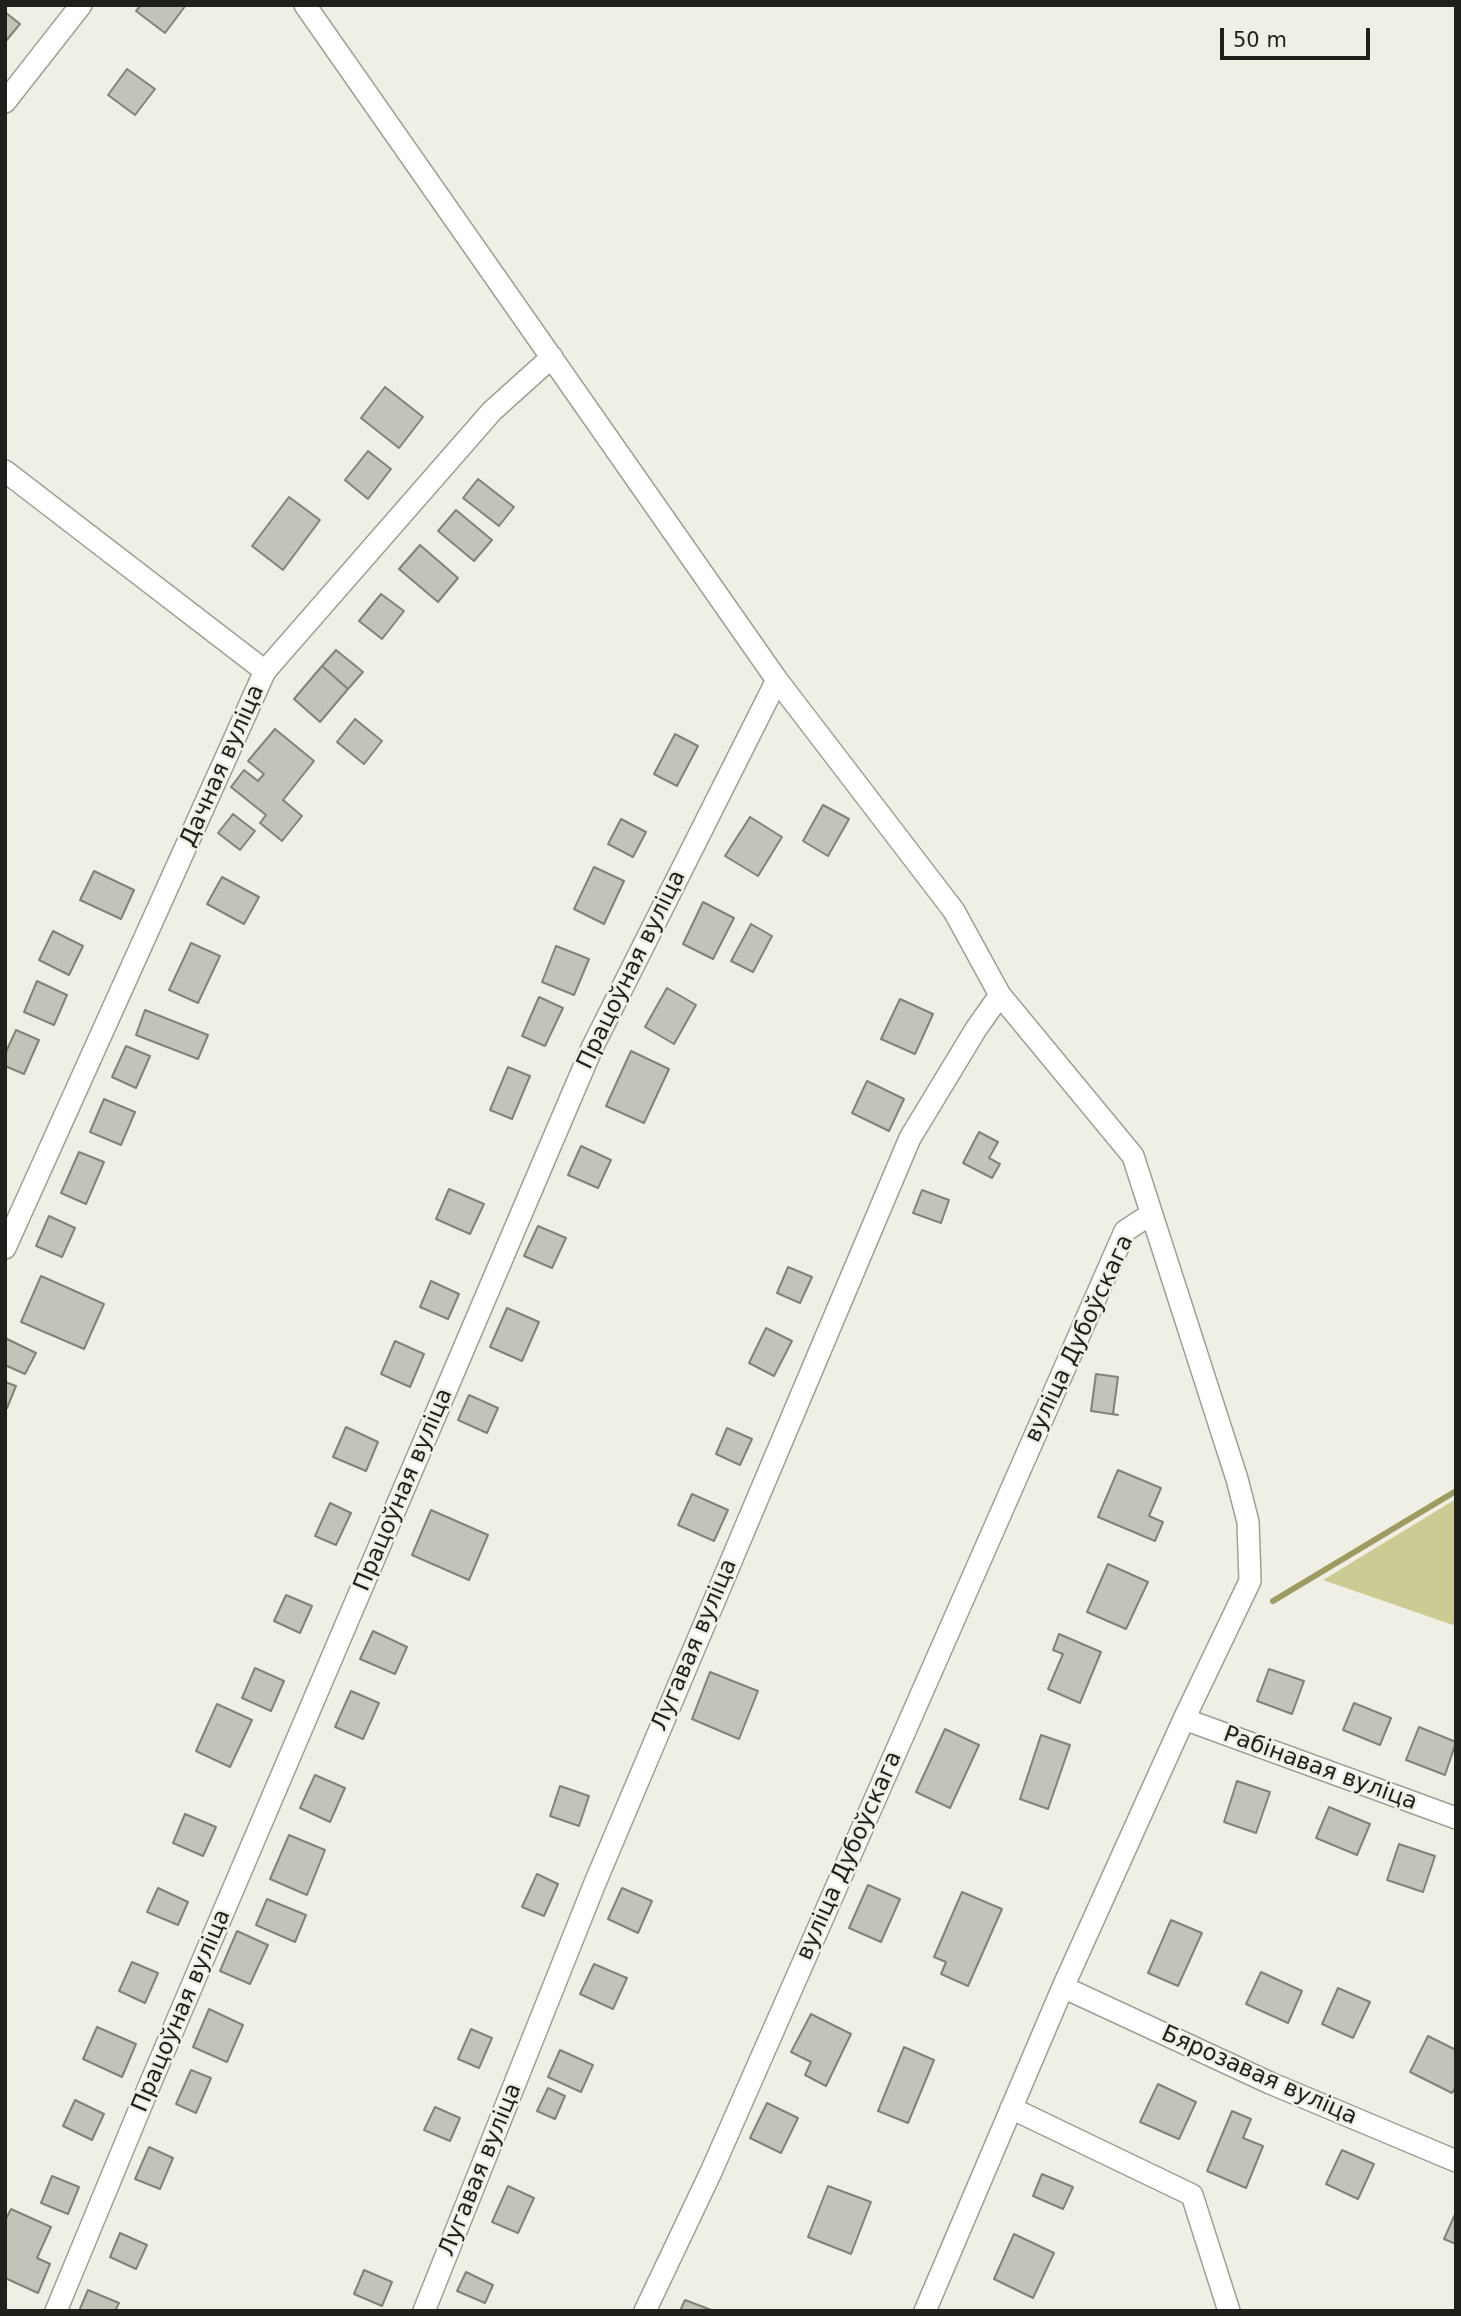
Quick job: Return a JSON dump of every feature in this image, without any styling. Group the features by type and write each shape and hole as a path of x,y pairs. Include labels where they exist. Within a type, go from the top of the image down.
{"street":[{"path":"5,103 81,5"},
{"path":"305,5 777,680 954,911 1000,995 1133,1156 1151,1214"},
{"name":"Дачная вуліца","path":"5,1248 265,671 492,411 552,357"},
{"path":"5,471 265,671"},
{"name":"Працоўная вуліца","path":"56,2311 150,2084 592,1048 777,680"},
{"name":"Лугавая вуліца","path":"424,2311 595,1883 905,1151 976,1029 1000,995"},
{"name":"вуліца Дубоўскага","path":"645,2311 711,2172 1125,1231 1151,1214 1237,1479 1248,1522 1250,1581 1184,1719 1063,1987 925,2311"},
{"name":"Рабінавая вуліца","path":"1184,1719 1456,1818"},
{"name":"Бярозавая вуліца","path":"1063,1987 1270,2083 1456,2161"},
{"path":"1011,2108 1192,2195 1229,2311"}],"shaded area":[{"path":"1456,1499 1456,1626 1323,1580"}],"building":[{"path":"141,5 186,5 165,33 136,11"},
{"path":"5,12 20,24 5,42"},
{"path":"127,69 155,89 135,115 108,95"},
{"path":"385,387 423,417 399,448 361,418"},
{"path":"368,451 391,469 368,499 345,480"},
{"path":"478,479 514,507 499,526 463,498"},
{"path":"289,497 320,520 283,570 252,546"},
{"path":"456,510 492,540 474,561 438,531"},
{"path":"420,545 458,578 438,602 399,569"},
{"path":"381,594 404,611 382,639 359,621"},
{"path":"336,650 363,672 348,689 322,666"},
{"path":"322,666 348,689 320,722 294,699"},
{"path":"355,719 382,741 364,764 337,742"},
{"path":"275,729 314,761 283,800 302,816 282,841 260,823 266,815 231,787 244,770 258,781 264,774 248,761"},
{"path":"675,734 698,746 677,786 654,774"},
{"path":"823,805 849,819 828,856 803,841"},
{"path":"233,814 255,831 240,850 218,833"},
{"path":"750,817 782,837 758,876 725,856"},
{"path":"621,819 646,832 633,857 608,844"},
{"path":"594,867 624,881 604,924 574,909"},
{"path":"94,871 134,890 121,919 80,900"},
{"path":"222,877 259,897 244,924 207,904"},
{"path":"703,902 734,918 713,959 683,944"},
{"path":"751,924 772,936 753,972 731,961"},
{"path":"53,931 83,946 69,975 39,960"},
{"path":"191,943 220,956 198,1003 169,990"},
{"path":"556,946 589,959 574,995 542,982"},
{"path":"37,981 67,995 54,1025 24,1012"},
{"path":"667,988 696,1005 674,1044 645,1027"},
{"path":"539,997 563,1008 545,1046 522,1036"},
{"path":"900,999 933,1014 915,1054 881,1039"},
{"path":"145,1010 208,1035 198,1059 136,1035"},
{"path":"16,1030 39,1040 24,1074 5,1066 5,1054"},
{"path":"126,1046 150,1056 136,1088 112,1077"},
{"path":"631,1051 669,1069 644,1123 606,1106"},
{"path":"508,1067 530,1076 512,1119 490,1110"},
{"path":"867,1081 904,1099 889,1131 852,1113"},
{"path":"104,1099 135,1112 121,1145 90,1132"},
{"path":"979,1132 998,1142 989,1158 1000,1164 992,1178 963,1163"},
{"path":"581,1146 611,1160 598,1188 568,1175"},
{"path":"79,1152 104,1162 86,1204 61,1193"},
{"path":"449,1189 484,1204 470,1234 436,1219"},
{"path":"922,1190 949,1200 941,1223 913,1213"},
{"path":"49,1216 75,1228 62,1257 36,1246"},
{"path":"538,1226 566,1238 552,1268 524,1256"},
{"path":"788,1267 812,1277 800,1303 777,1293"},
{"path":"41,1276 104,1304 84,1349 21,1322"},
{"path":"431,1281 459,1294 448,1319 420,1307"},
{"path":"507,1308 539,1322 522,1361 490,1347"},
{"path":"766,1328 792,1341 774,1376 749,1363"},
{"path":"5,1338 36,1353 25,1374 5,1365"},
{"path":"395,1341 424,1354 410,1387 381,1374"},
{"path":"1096,1374 1118,1377 1113,1414 1118,1415 1091,1411"},
{"path":"5,1382 16,1386 7,1408 5,1408"},
{"path":"469,1395 498,1408 487,1433 458,1420"},
{"path":"346,1427 378,1442 366,1471 333,1457"},
{"path":"727,1428 752,1439 740,1465 716,1454"},
{"path":"1118,1470 1161,1488 1149,1516 1163,1522 1155,1541 1098,1517"},
{"path":"692,1494 728,1510 714,1541 678,1525"},
{"path":"330,1503 351,1513 336,1545 315,1536"},
{"path":"431,1510 488,1535 469,1580 412,1555"},
{"path":"1108,1564 1148,1582 1126,1629 1087,1612"},
{"path":"286,1595 312,1606 300,1633 274,1621"},
{"path":"373,1631 407,1647 395,1674 360,1659"},
{"path":"1059,1634 1101,1652 1080,1703 1048,1689 1063,1654 1053,1650"},
{"path":"255,1668 284,1681 271,1711 242,1698"},
{"path":"1269,1669 1304,1681 1292,1714 1257,1701"},
{"path":"710,1672 758,1691 739,1739 692,1719"},
{"path":"351,1691 379,1703 363,1739 335,1727"},
{"path":"1354,1703 1391,1718 1380,1745 1343,1730"},
{"path":"217,1704 252,1720 230,1767 196,1751"},
{"path":"1419,1727 1456,1742 1445,1775 1406,1760"},
{"path":"945,1729 979,1745 950,1808 916,1792"},
{"path":"1041,1735 1070,1745 1048,1809 1020,1799"},
{"path":"315,1775 345,1788 330,1822 300,1808"},
{"path":"1237,1781 1270,1792 1256,1833 1224,1822"},
{"path":"560,1786 589,1796 579,1826 550,1816"},
{"path":"1329,1807 1370,1824 1357,1855 1316,1838"},
{"path":"185,1814 216,1827 203,1856 173,1843"},
{"path":"289,1835 325,1850 307,1895 270,1879"},
{"path":"1399,1844 1435,1856 1423,1892 1387,1880"},
{"path":"537,1874 558,1884 544,1916 522,1907"},
{"path":"868,1885 900,1899 881,1942 849,1928"},
{"path":"158,1888 188,1902 178,1925 147,1912"},
{"path":"622,1888 652,1901 638,1933 608,1919"},
{"path":"962,1892 1002,1909 968,1986 941,1974 946,1962 934,1957"},
{"path":"267,1899 306,1915 295,1942 256,1925"},
{"path":"1171,1920 1202,1933 1178,1986 1148,1973"},
{"path":"237,1931 268,1945 250,1984 220,1971"},
{"path":"132,1962 158,1973 145,2003 119,1991"},
{"path":"594,1964 627,1978 613,2009 580,1994"},
{"path":"1261,1972 1302,1991 1288,2023 1246,2004"},
{"path":"1338,1988 1370,2002 1353,2038 1322,2024"},
{"path":"209,2009 243,2025 227,2062 193,2047"},
{"path":"811,2014 851,2034 826,2086 805,2075 811,2062 791,2052"},
{"path":"97,2027 136,2044 122,2077 83,2059"},
{"path":"471,2029 492,2038 479,2068 458,2059"},
{"path":"1428,2036 1456,2050 1456,2087 1452,2093 1410,2072"},
{"path":"904,2047 934,2060 908,2123 878,2111"},
{"path":"560,2050 593,2065 581,2092 548,2077"},
{"path":"191,2070 211,2078 196,2113 176,2104"},
{"path":"1158,2084 1196,2102 1179,2139 1140,2122"},
{"path":"548,2088 565,2096 555,2119 537,2111"},
{"path":"75,2100 104,2114 92,2140 63,2126"},
{"path":"767,2103 798,2118 781,2153 750,2138"},
{"path":"435,2107 460,2118 450,2141 424,2130"},
{"path":"1232,2111 1251,2119 1243,2138 1263,2146 1246,2188 1207,2171"},
{"path":"149,2147 173,2158 160,2189 135,2179"},
{"path":"1342,2150 1374,2164 1358,2199 1326,2184"},
{"path":"1042,2174 1073,2187 1063,2209 1033,2196"},
{"path":"52,2176 79,2187 68,2214 41,2203"},
{"path":"508,2186 534,2198 518,2233 492,2222"},
{"path":"828,2186 871,2202 851,2254 808,2237"},
{"path":"11,2209 51,2227 37,2258 50,2264 38,2293 5,2278 5,2221"},
{"path":"1456,2212 1456,2244 1444,2239"},
{"path":"120,2233 147,2245 136,2269 110,2257"},
{"path":"1014,2234 1054,2253 1033,2298 994,2279"},
{"path":"364,2270 392,2282 382,2306 354,2294"},
{"path":"466,2272 493,2285 485,2303 457,2291"},
{"path":"88,2290 119,2303 115,2311 79,2311"},
{"path":"685,2300 714,2311 680,2311"}],"waterway":[{"path":"1273,1601 1456,1491"}]}
